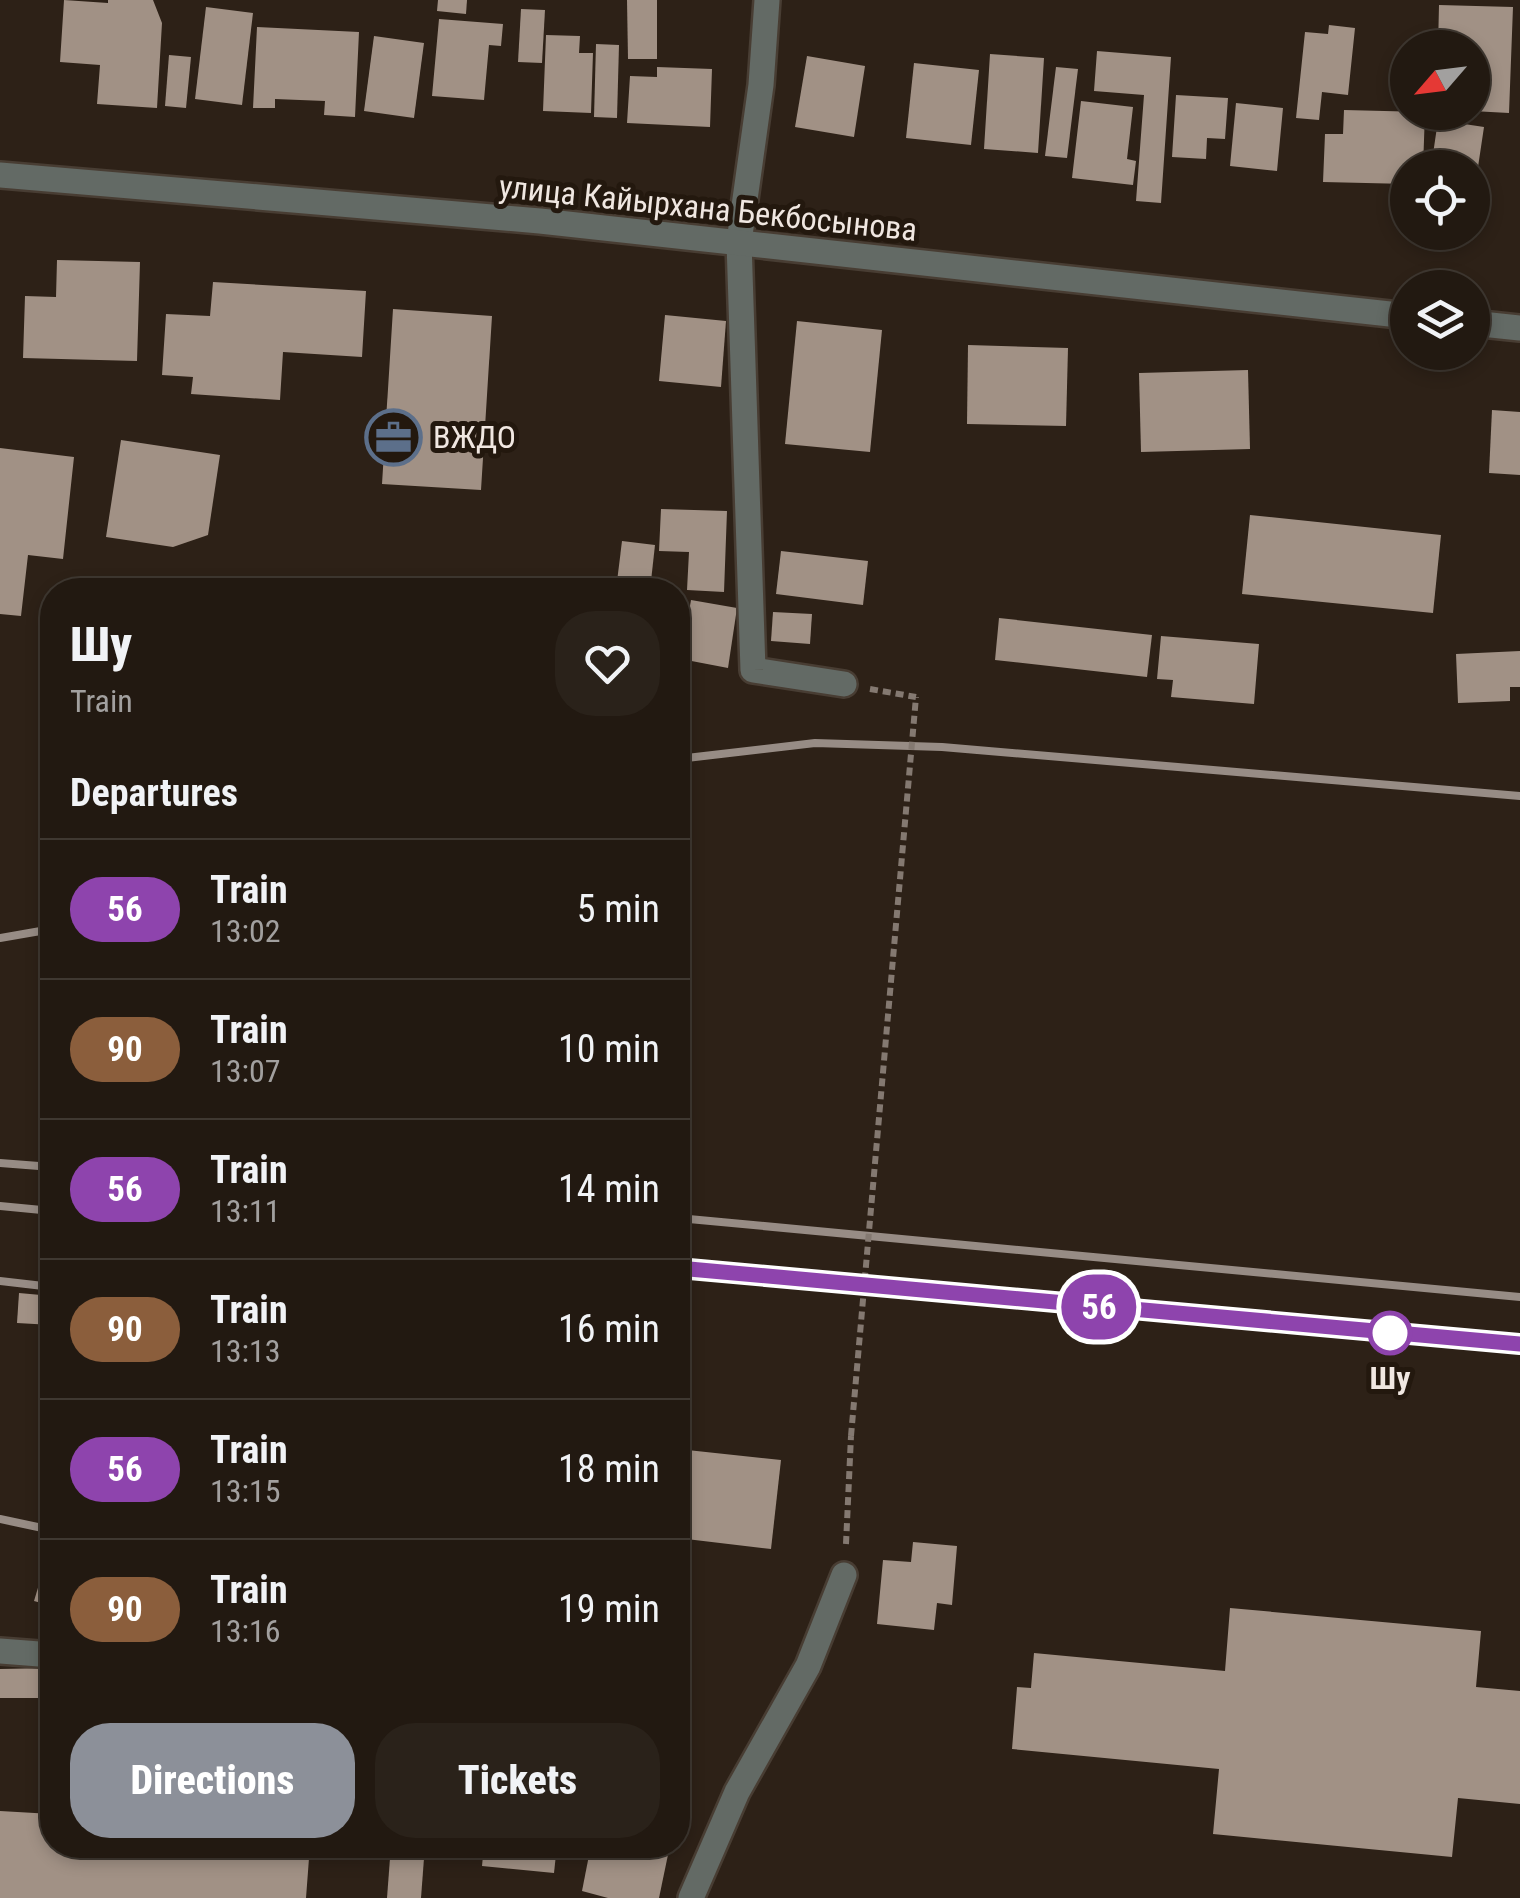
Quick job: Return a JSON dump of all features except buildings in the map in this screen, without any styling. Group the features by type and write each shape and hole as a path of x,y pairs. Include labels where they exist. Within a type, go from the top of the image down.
{"street":[{"path":"767,0 761,85 738,242 754,670 844,684"},
{"name":"улица Кайырхана Бекбосынова","path":"0,175 540,221 1390,314"},
{"path":"1490,325 1520,328"},
{"path":"690,1898 738,1792 808,1666 844,1576"},
{"path":"0,1651 40,1654"}],"path":[{"path":"844,684 916,697 851,1436 844,1576"}],"railway":[{"path":"690,758 815,743 942,747 1520,796"},
{"path":"0,938 40,931"},
{"path":"0,1163 40,1166"},
{"path":"0,1206 40,1210"},
{"path":"690,1219 1520,1297"},
{"path":"690,1269 1520,1344"},
{"path":"0,1281 40,1286"},
{"path":"0,1519 40,1527"}],"train":[{"name":"56","path":"690,1269 1520,1344"}],"place":[{"name":"ВЖДО","path":"394,437"},
{"name":"Шу","path":"1390,1333"}]}
